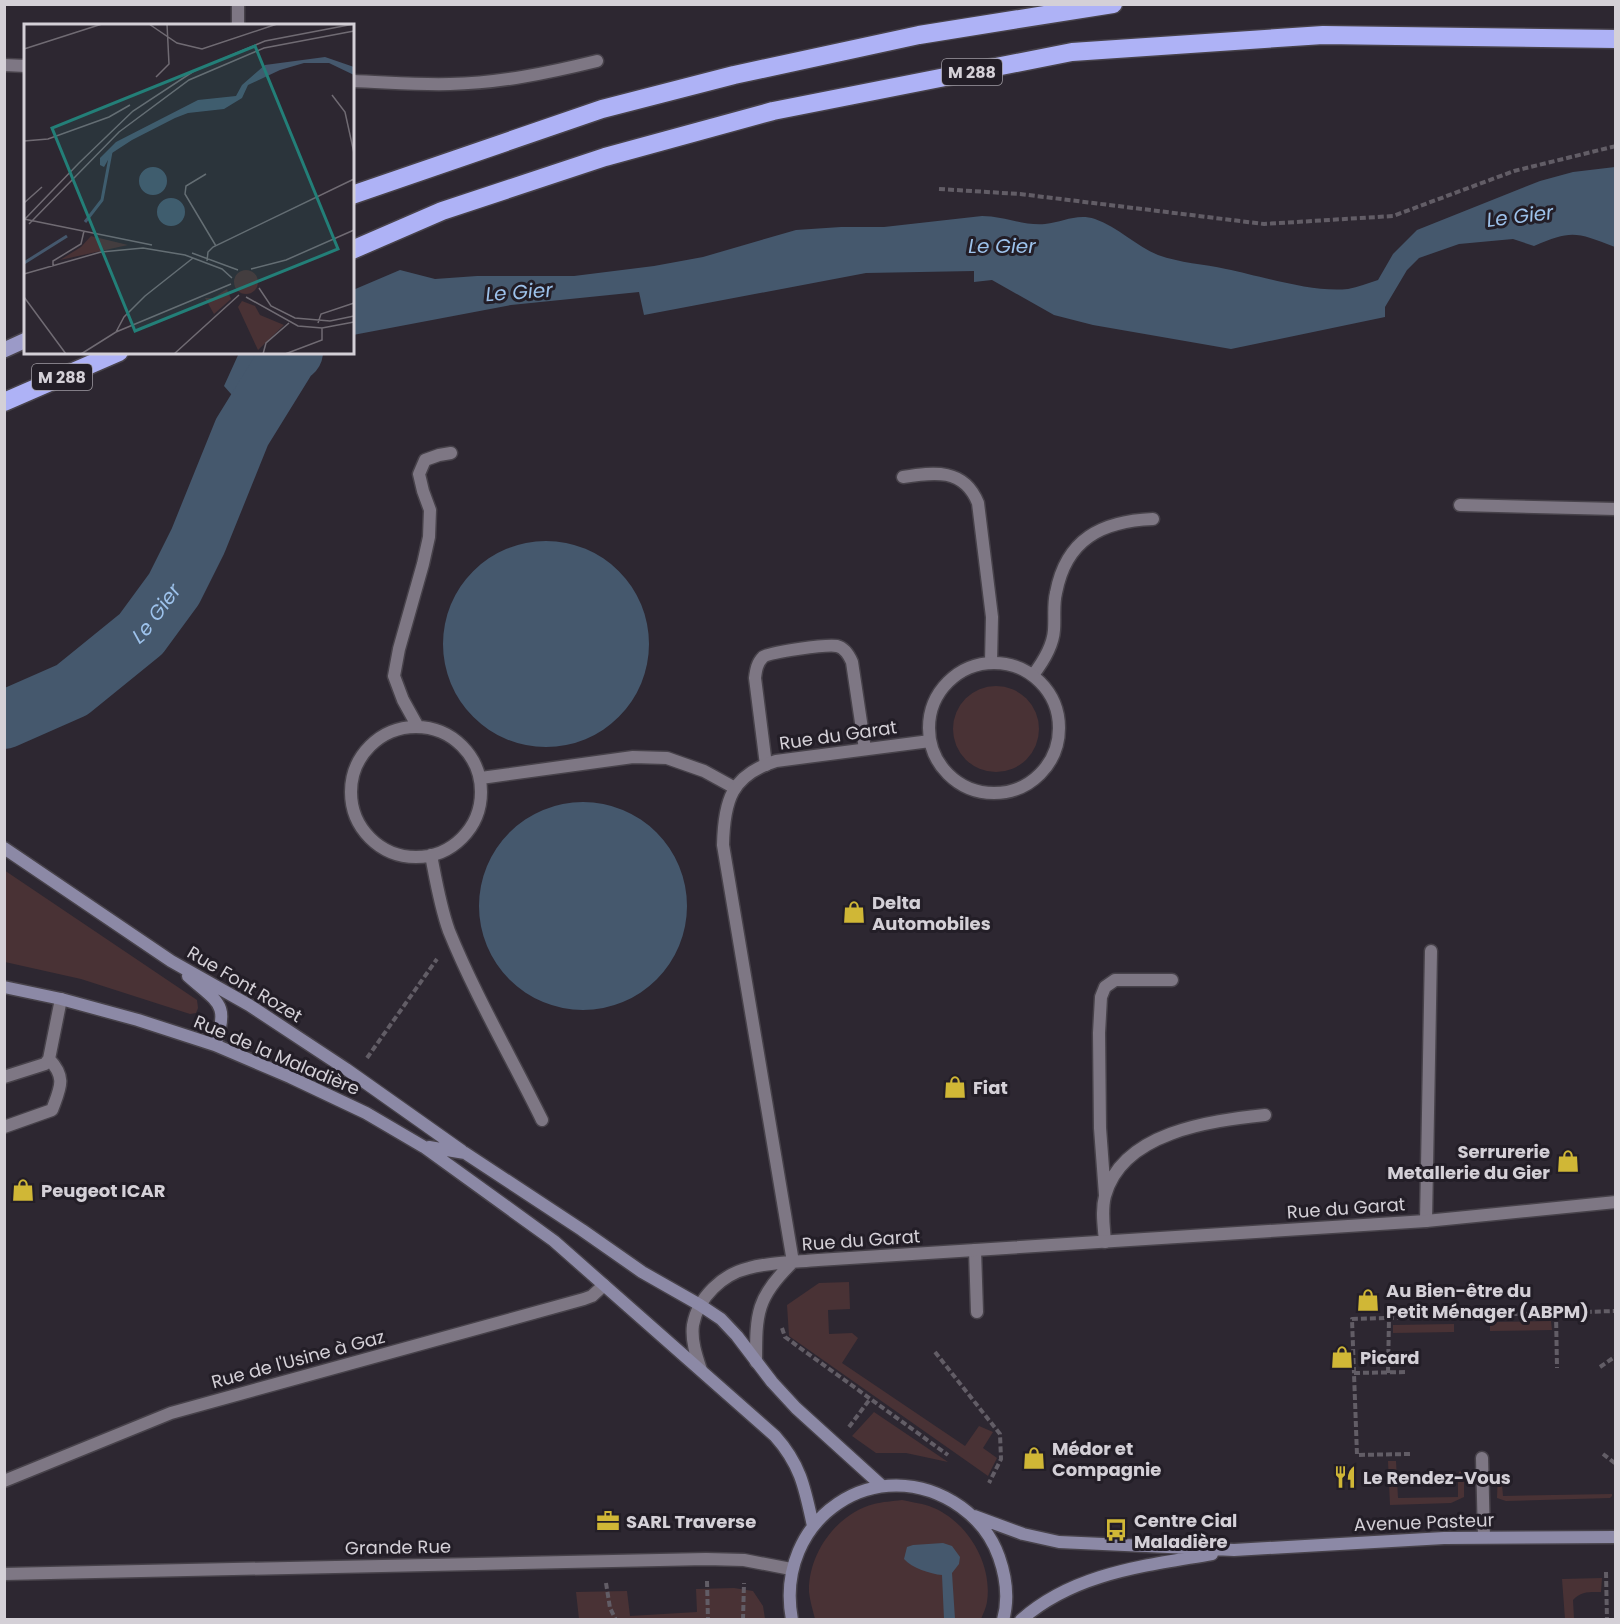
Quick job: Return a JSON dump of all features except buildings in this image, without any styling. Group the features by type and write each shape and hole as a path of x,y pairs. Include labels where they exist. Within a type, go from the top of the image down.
{"highway":[{"path":"354,194 602,109 734,75 919,35 1113,4"},
{"name":"M 288","path":"354,249 442,211 616,154 773,111 1072,52 1323,35 1616,39"},
{"name":"M 288","path":"4,402 114,354"}],"main road":[{"name":"M 288","path":"4,350 24,341"},
{"name":"Rue Font Rozet","path":"4,849 171,961 259,1011 642,1272 700,1305 721,1320 796,1408 882,1486"},
{"path":"171,961 220,1006 223,1015 222,1025 215,1045"},
{"name":"Rue de la Maladière","path":"4,987 61,999 138,1020 215,1045 355,1108 424,1147"},
{"path":"424,1147 465,1153"},
{"path":"424,1147 555,1241 775,1436 797,1465 813,1526"},
{"path":"792,1620 789,1594 792,1569 800,1546 813,1526 829,1509 850,1496 882,1486 915,1486 947,1497 974,1516 994,1543 1005,1575 1006,1608 1003,1620"},
{"name":"Avenue Pasteur","path":"974,1516 1023,1534 1059,1542 1234,1550 1484,1537 1616,1537"},
{"name":"Avenue Pasteur","path":"1021,1620 1039,1603 1056,1593 1093,1579 1133,1568 1234,1550"}],"street":[{"path":"238,4 238,24"},
{"path":"354,81 419,84 499,81 597,61"},
{"path":"4,65 24,66"},
{"path":"418,727 403,700 394,676 429,537 430,510 420,474 425,460 451,453"},
{"path":"903,477 932,472 949,475 962,481 973,491 978,503 992,617 991,662"},
{"path":"1460,506 1616,509"},
{"path":"1033,675 1051,645 1057,586 1062,569 1075,549 1092,533 1114,523 1153,519"},
{"path":"766,765 755,678 756,667 764,657 773,652 827,646 837,646 846,651 852,662 865,749"},
{"path":"991,662 1013,665 1033,675 1049,691 1058,712 1060,732 1055,753 1044,771 1028,784 1009,792 988,794 968,788 950,777 937,761 930,741 929,718 936,697 950,679 969,668 991,662"},
{"path":"418,727 439,730 457,741 472,757 481,778 482,800 475,822 462,840 443,852 422,858 399,855 379,846 364,832 354,813 350,792 354,772 363,753 378,739 397,729 418,727"},
{"name":"Rue du Garat","path":"930,741 776,761 747,775 735,788 724,817 723,845 793,1262 1426,1221 1616,1202"},
{"path":"481,778 633,757 667,758 704,771 735,788"},
{"path":"431,855 437,891 457,949 542,1120"},
{"path":"1426,1221 1431,951"},
{"path":"1105,1242 1103,1216 1106,1195 1100,1128 1101,997 1106,987 1115,980 1172,980"},
{"path":"4,1077 45,1064 49,1059 61,999"},
{"path":"4,1127 52,1110 61,1086 60,1072 49,1059"},
{"path":"1106,1195 1116,1172 1130,1156 1151,1142 1189,1128 1227,1119 1265,1115"},
{"path":"975,1250 977,1312"},
{"path":"701,1370 693,1340 693,1324 700,1305 720,1281 748,1268 793,1262"},
{"path":"756,1362 761,1302 768,1290 793,1262"},
{"name":"Rue de l'Usine à Gaz","path":"4,1481 171,1413 584,1299 592,1296 604,1285"},
{"path":"1482,1458 1484,1537"},
{"name":"Grande Rue","path":"4,1574 706,1559 744,1560 792,1569"}],"path":[{"path":"939,189 1020,194 1264,224 1346,219 1393,216 1514,171 1616,146"},
{"path":"368,1056 438,959 457,949"},
{"path":"1410,1454 1357,1455 1352,1319 1616,1311"},
{"path":"1556,1313 1557,1368"},
{"path":"1388,1373 1389,1318"},
{"path":"781,1322 785,1337 948,1455"},
{"path":"935,1352 1000,1434 1001,1459 989,1483"},
{"path":"1600,1367 1616,1356"},
{"path":"1354,1373 1407,1372"},
{"path":"848,1429 870,1398"},
{"path":"1604,1454 1616,1464"},
{"path":"706,1559 708,1620"},
{"path":"605,1561 606,1595 616,1620"},
{"path":"1606,1572 1607,1620"},
{"path":"743,1620 744,1583"}],"shaded area":[{"path":"988,686 1004,686 1027,698 1036,712 1039,729 1036,746 1027,760 1004,772 988,772 972,765 960,753 953,737 953,721 960,705 972,693"},
{"path":"4,870 197,1000 196,1013 190,1014 81,979 5,962"},
{"path":"849,1282 850,1309 828,1310 829,1334 852,1333 858,1338 842,1363 965,1446 979,1426 993,1432 983,1448 997,1458 988,1476 789,1336 787,1305 819,1283"},
{"path":"1551,1321 1552,1330 1490,1331 1490,1322"},
{"path":"1454,1324 1454,1332 1393,1333 1393,1325"},
{"path":"874,1412 948,1462 906,1453 876,1453 852,1436"},
{"path":"1388,1461 1396,1461 1398,1498 1458,1497 1460,1471 1464,1475 1464,1497 1451,1503 1390,1505"},
{"path":"1498,1472 1501,1472 1503,1496 1612,1494 1612,1496 1610,1498 1506,1501 1497,1498"},
{"path":"902,1500 929,1506 942,1512 955,1521 974,1544 986,1572 988,1587 987,1604 981,1619 815,1619 809,1592 810,1578 813,1564 827,1538 836,1526 860,1509 877,1503"},
{"path":"1602,1578 1601,1592 1586,1593 1576,1597 1573,1600 1574,1619 1565,1619 1562,1579"},
{"path":"734,1588 753,1591 763,1606 765,1619 579,1619 576,1592 627,1591 630,1616 697,1612 696,1589"}],"water":[{"path":"1615,167 1615,247 1575,235 1558,237 1534,246 1513,239 1459,244 1419,258 1407,270 1385,307 1385,317 1231,349 1093,325 1054,315 992,280 974,282 974,271 866,273 644,315 639,292 511,305 354,335 354,290 400,270 435,279 477,276 574,276 703,257 796,230 884,227 982,216 1037,224 1088,217 1103,222 1150,251 1166,258 1319,289 1348,289 1378,280 1393,254 1417,230 1540,181 1573,172"},
{"path":"238,354 307,354 271,385 246,411 224,386"},
{"path":"536,541 556,541 576,545 595,553 619,571 637,595 645,614 649,644 645,674 637,693 619,717 595,735 576,743 556,747 536,747 516,743 497,735 481,724 466,709 455,693 447,674 443,654 443,634 447,614 455,595 466,579 481,564 497,553 516,545"},
{"path":"583,802 603,804 623,810 649,826 663,840 679,866 685,886 687,906 685,926 679,946 663,972 649,986 623,1002 603,1008 583,1010 563,1008 543,1002 517,986 503,972 487,946 481,926 479,906 481,886 487,866 503,840 517,826 543,810 563,804"},
{"path":"943,1543 952,1546 960,1557 959,1564 952,1573 955,1619 944,1619 942,1575 922,1570 904,1559 907,1547"}],"waterway":[{"name":"Le Gier","path":"4,720 72,690 141,634 174,589 198,541 242,432 292,354"}],"place":[{"name":"Delta Automobiles","path":"854,912"},
{"name":"Fiat","path":"955,1087"},
{"name":"Serrurerie Metallerie du Gier","path":"1568,1161"},
{"name":"Peugeot ICAR","path":"23,1190"},
{"name":"Au Bien-être du Petit Ménager (ABPM)","path":"1368,1300"},
{"name":"Picard","path":"1342,1357"},
{"name":"Médor et Compagnie","path":"1034,1458"},
{"name":"Le Rendez-Vous","path":"1345,1477"},
{"name":"SARL Traverse","path":"608,1521"},
{"name":"Centre Cial Maladière","path":"1116,1530"}]}
